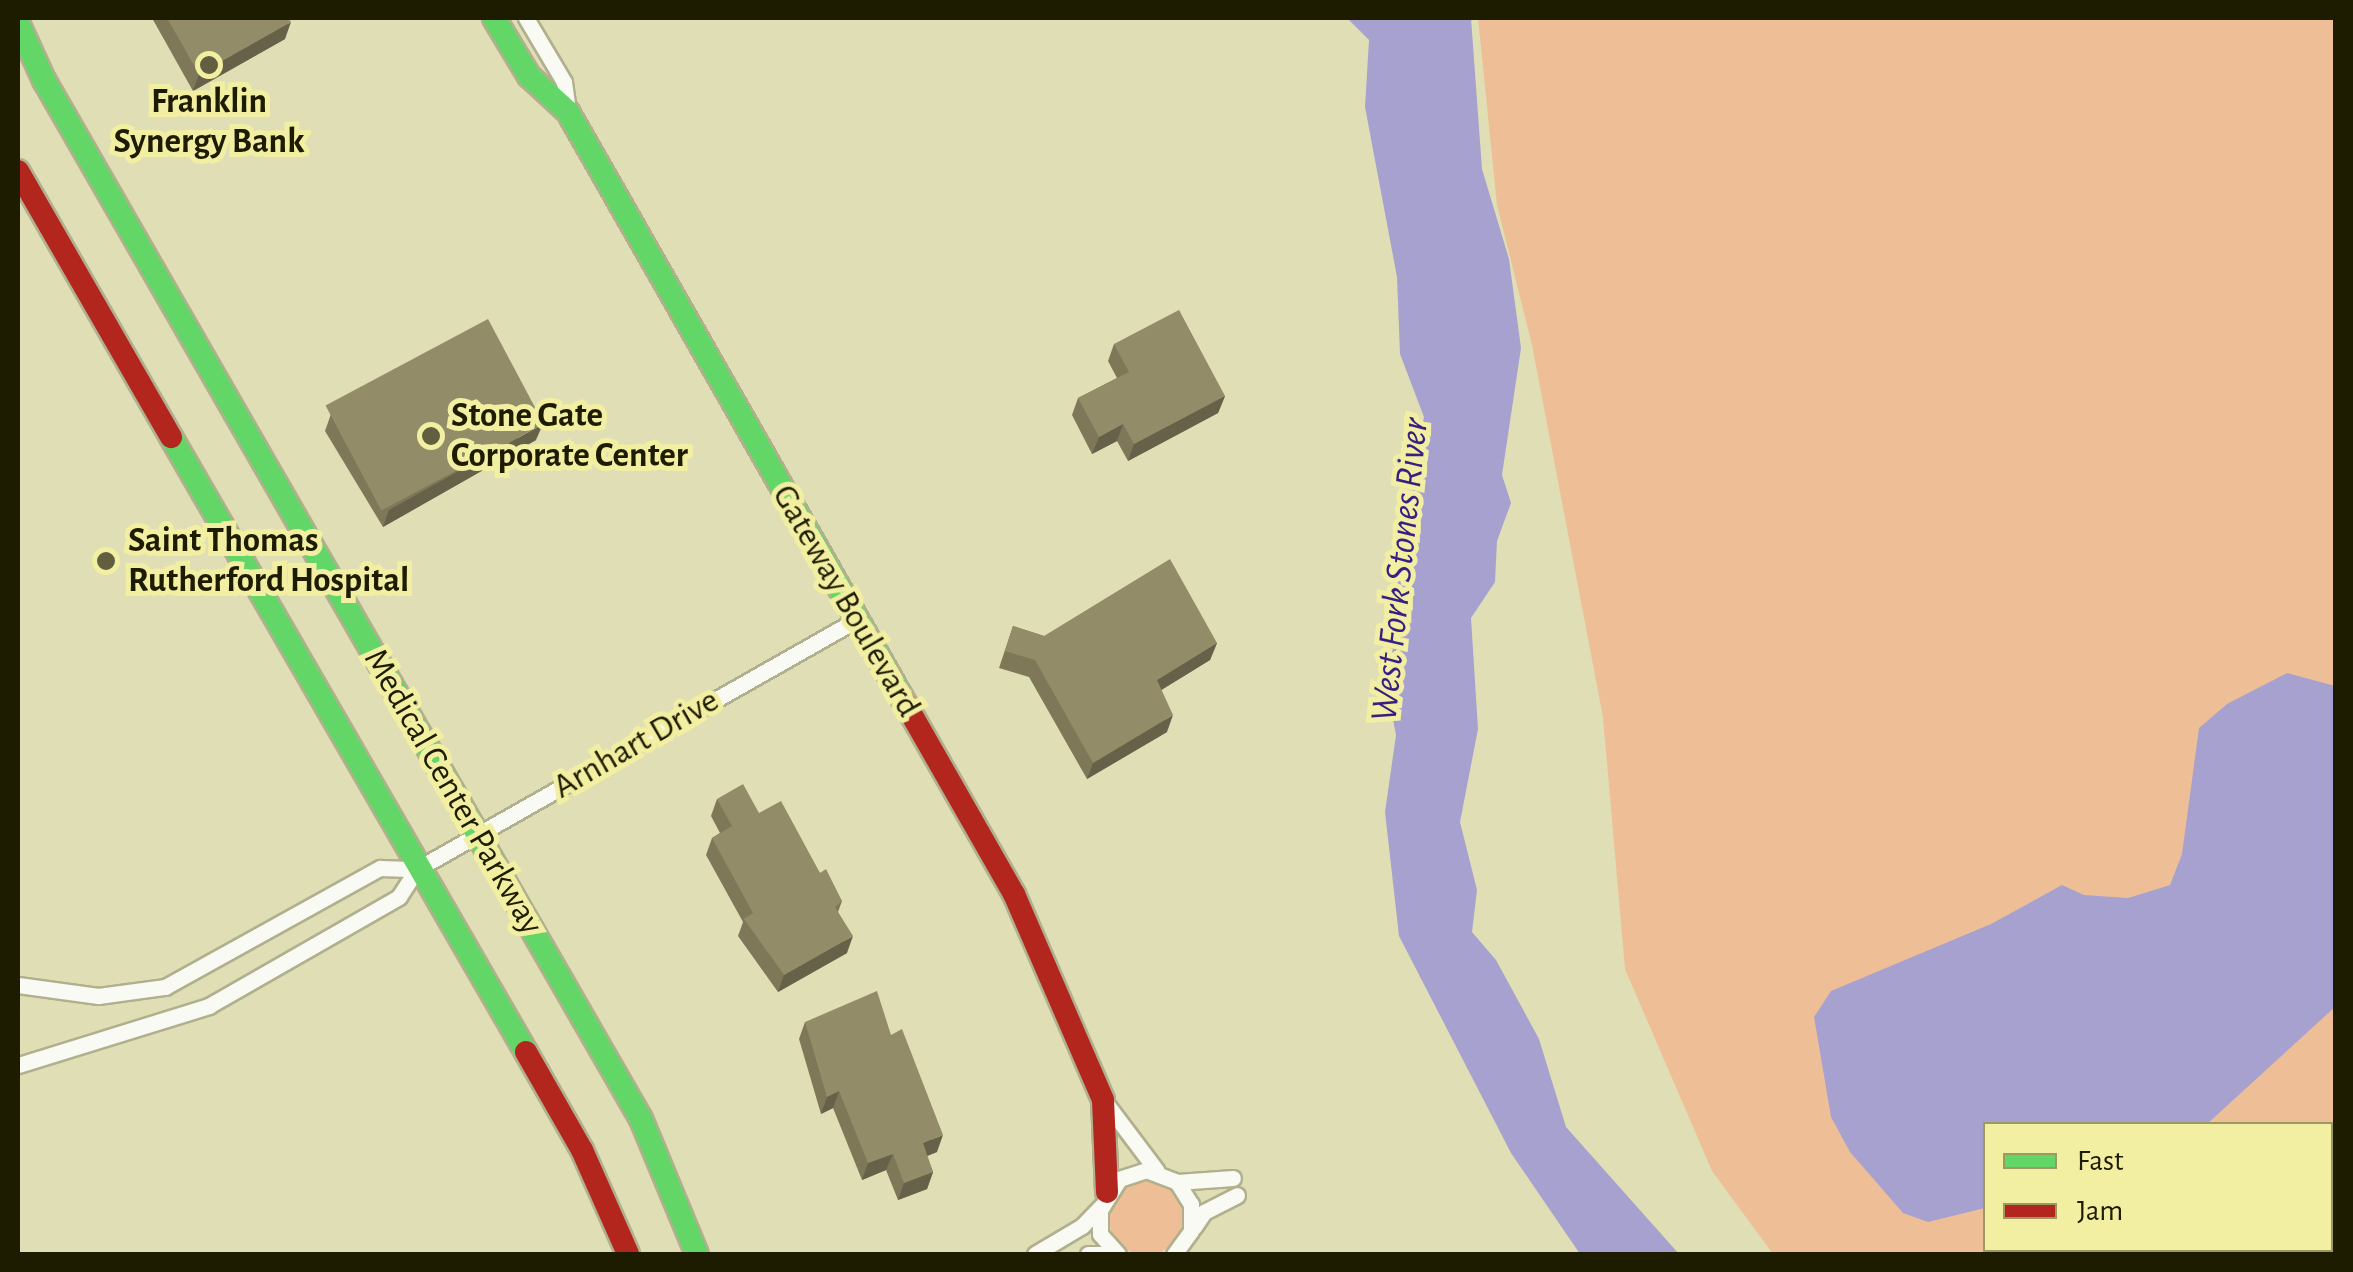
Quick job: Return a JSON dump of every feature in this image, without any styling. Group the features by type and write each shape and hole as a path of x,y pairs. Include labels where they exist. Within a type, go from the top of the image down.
{"main road":[{"name":"Gateway Boulevard","path":"494,18 529,76 568,112 1014,894 1103,1100"},
{"name":"Medical Center Parkway","path":"18,23 44,80 641,1118 697,1254"},
{"name":"Medical Center Parkway","path":"18,171 582,1150 628,1254"},
{"path":"1103,1100 1104,1199"}],"street":[{"name":"Gateway Boulevard","path":"526,18 564,82 568,112"},
{"name":"Arnhart Drive","path":"18,1065 209,1006 398,898 417,869 856,620"},
{"name":"Arnhart Drive","path":"18,984 98,996 164,988 380,868 417,869"},
{"path":"1103,1100 1160,1173 1177,1182 1235,1187 1204,1212 1183,1246"},
{"path":"1036,1254 1082,1226 1130,1174 1160,1173"},
{"path":"1177,1182 1191,1204 1183,1246"},
{"path":"1104,1199 1100,1234 1118,1254"},
{"path":"1088,1254 1106,1254"}],"shaded area":[{"path":"1478,18 2335,18 2335,1254 1773,1254 1712,1171 1625,969 1603,717 1532,345 1497,205"},
{"path":"1146,1181 1160,1183 1172,1192 1181,1204 1181,1232 1172,1244 1160,1253 1146,1255 1132,1253 1120,1244 1111,1232 1109,1218 1111,1204 1120,1192 1132,1183"}],"water":[{"name":"West Fork Stones River","path":"1347,18 1471,18 1482,169 1509,259 1521,348 1502,475 1511,503 1497,541 1495,582 1471,618 1478,729 1460,822 1477,890 1472,932 1496,960 1539,1039 1566,1127 1679,1254 1580,1254 1511,1153 1399,936 1385,812 1396,735 1386,683 1403,539 1415,519 1412,482 1424,417 1400,354 1397,277 1365,107 1369,40"},
{"path":"2287,673 2335,686 2335,1007 2209,1122 1983,1122 1983,1208 1928,1222 1903,1213 1850,1152 1831,1117 1814,1017 1831,991 1991,924 2062,885 2084,895 2128,898 2170,885 2182,854 2199,728 2227,704"}],"building":[{"name":"Franklin Synergy Bank","path":"167,18 288,18 291,22 199,74"},
{"path":"1179,310 1225,396 1134,444 1123,424 1099,437 1078,398 1129,372 1114,344"},
{"name":"Stone Gate Corporate Center","path":"488,319 544,424 381,510 326,405"},
{"path":"1170,559 1217,643 1157,680 1173,715 1093,763 1035,660 1005,651 1013,626 1044,636"},
{"path":"743,784 759,813 781,801 820,873 826,869 842,901 835,907 853,936 784,975 744,919 753,913 712,838 732,826 717,799"},
{"path":"877,991 891,1035 902,1029 943,1135 923,1143 933,1172 904,1183 893,1154 868,1163 839,1091 827,1097 805,1022"}],"traffic: fast":[{"path":"494,18 529,76 568,112 901,696"},
{"path":"18,23 44,80 641,1119 697,1254"},
{"path":"171,437 526,1052"}],"traffic: jam":[{"path":"18,171 171,437"},
{"path":"901,696 1014,894 1103,1100 1107,1192"},
{"path":"526,1052 582,1150 628,1254"}],"place":[{"name":"Franklin Synergy Bank","path":"209,65"},
{"name":"Stone Gate Corporate Center","path":"431,436"},
{"name":"Saint Thomas Rutherford Hospital","path":"106,561"}]}
